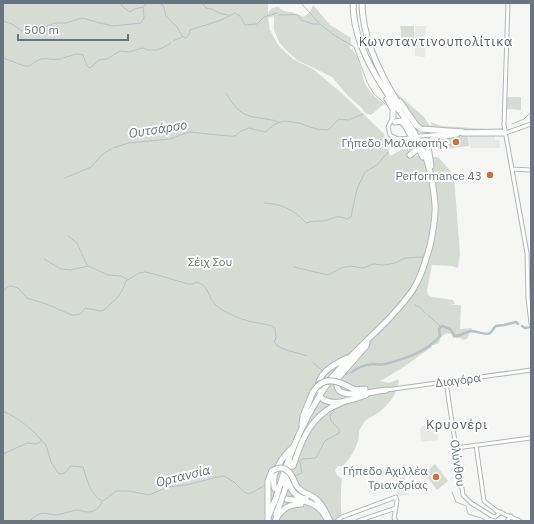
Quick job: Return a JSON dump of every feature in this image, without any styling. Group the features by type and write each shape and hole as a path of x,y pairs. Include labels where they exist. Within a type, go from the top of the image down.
{"highway":[{"path":"275,521 280,496 294,446 318,399 351,356 406,298 416,284 425,264 432,237 435,214 434,197 423,150 414,132 385,90 370,64 354,22 353,3"},
{"path":"362,3 369,44 394,97 420,137 431,169"},
{"path":"385,90 393,109 394,120 403,123 427,163"},
{"path":"394,97 420,129 463,132"},
{"path":"280,496 298,443 310,419 338,374 394,316 418,285 427,265 435,236 437,213 436,195 428,146 430,140 457,134"},
{"path":"410,155 415,151 415,143"},
{"path":"315,391 318,382 326,371 338,362 351,356"},
{"path":"338,374 337,386 344,394 384,390"},
{"path":"302,428 303,416 319,384 326,381 334,381 355,390 377,388 384,390"},
{"path":"323,399 332,402 347,400 384,390"},
{"path":"304,438 314,422 320,416 347,400"},
{"path":"269,521 290,476 310,419"},
{"path":"294,446 285,455 276,472 274,482 275,488 279,494 286,499 307,501 316,505 328,519"},
{"path":"269,521 268,481 272,471 278,468 286,469 301,492 319,502 325,509 328,519"},
{"path":"290,476 290,485 294,493 299,497 318,504 328,519"},
{"path":"275,521 278,514 284,509 290,505 298,504 306,504 315,507 328,519"}],"street":[{"path":"508,3 504,123 529,263 528,298 531,324"},
{"path":"394,120 390,127 390,132 392,135 397,138 411,137"},
{"path":"505,133 463,132 420,136 505,133 531,124"},
{"path":"512,169 531,170"},
{"name":"Διαγόρα","path":"384,390 531,370"},
{"name":"Ολύνθου","path":"446,382 464,496 471,503 492,516 495,517 500,512"},
{"path":"456,448 531,438"},
{"path":"476,445 484,501 500,512 520,521"},
{"path":"338,521 342,517 396,497 397,501 394,514"},
{"path":"358,521 396,508"},
{"path":"390,509 392,510 396,521"},
{"path":"507,521 511,516"},
{"path":"342,517 344,521"}],"shaded area":[{"path":"415,26 426,26 425,57 415,56"},
{"path":"469,135 495,136 495,140 499,140 500,148 470,148"},
{"path":"436,424 438,440 421,442 420,430 422,426"},
{"path":"403,474 409,495 398,496 393,484"}],"green space":[{"name":"Σέιχ Σου","path":"3,3 268,3 268,13 272,8 278,7 284,11 292,12 304,17 310,12 313,5 330,25 351,38 350,48 356,55 365,83 373,95 384,104 371,115 365,113 332,77 297,60 279,42 274,30 274,16 268,18 270,30 278,45 293,59 313,69 345,96 384,134 390,156 401,150 410,148 410,154 421,157 430,148 433,157 438,157 450,170 454,177 460,254 458,268 432,265 427,290 428,295 432,297 453,300 455,304 450,305 461,305 460,329 472,328 467,339 463,340 460,338 453,338 451,334 446,333 441,337 439,343 434,345 430,344 432,347 380,381 389,383 399,379 395,394 382,410 364,422 360,429 358,441 352,454 343,466 338,466 335,470 337,475 342,479 342,516 334,521 3,521"},
{"path":"400,26 414,26 414,40 399,40 399,38 401,38"},
{"path":"392,89 424,117 430,126 432,125 430,122 442,126 502,130 459,131 422,129 396,97"},
{"path":"507,97 521,97 521,110 507,109"},
{"name":"Γήπεδο Μαλακοπής","path":"468,135 469,146 446,149 444,138"},
{"name":"Γήπεδο Αχιλλέα Τριανδρίας","path":"435,464 448,481 437,490 424,473"}],"waterway":[{"path":"120,3 130,12 134,9 143,7"},
{"path":"3,21 12,24 22,31 43,28 55,23 66,23 82,18 113,26 141,23 144,18 143,7 147,3"},
{"path":"160,3 163,5 166,16 177,27 182,36 186,38 189,35 190,30 221,20 235,13 240,16 245,25 257,24 264,17 277,13"},
{"path":"202,3 206,8 228,15"},
{"path":"301,3 319,23"},
{"path":"279,15 298,15 301,20 313,24 320,24 334,35 354,47 367,82 374,94 391,109"},
{"path":"173,41 182,37"},
{"path":"63,58 76,54 83,55 87,66 90,68 99,60 107,59 120,51 129,52 142,48 157,50 171,43"},
{"path":"3,58 25,66 30,66 34,62 42,59 61,59"},
{"path":"226,93 240,111 245,114 279,122"},
{"path":"512,124 524,119 531,112"},
{"name":"Ουτσάρσο","path":"113,148 128,143 170,139 189,132 228,136 235,136 241,131 249,128 265,132 275,124 284,121 299,123 316,129 328,130 339,119 348,120 363,114"},
{"name":"Ουτσάρσο","path":"65,178 91,167 103,154 111,149"},
{"path":"264,203 276,204 287,208 297,214 306,223 326,221 336,217 343,217 347,219 351,217 357,189 365,172 377,165 388,152"},
{"path":"68,236 77,243 87,265"},
{"path":"294,267 328,275 341,268 350,266 363,268 373,264 384,265 395,263 405,258 423,257"},
{"path":"44,259 61,269 71,270 88,266 108,275 121,276 128,280"},
{"name":"Διαγόρα","path":"3,290 12,286 18,288 27,298 74,315 81,313 85,308 100,311 104,310 117,298 126,281 139,273 145,272 154,274 188,284 197,282 205,287 212,300 218,307 245,320 272,326 275,328 276,338 274,342 277,345 284,349 307,356"},
{"path":"415,305 421,308 425,313"},
{"path":"427,314 441,327"},
{"path":"352,372 364,366 372,364 385,364 422,351 435,342 440,336 439,329 442,326 450,329 455,336 471,331 489,334 496,326 516,322 518,324"},
{"path":"522,326 525,328 531,327"},
{"path":"313,363 323,371"},
{"path":"344,375 352,372"},
{"name":"Ορτανσία","path":"295,476 302,473 300,462 302,459 316,458 325,441 339,433 339,429 331,421 330,415 336,409 349,402"},
{"name":"Ορτανσία","path":"3,411 26,425 46,445 51,462 59,474 65,473 71,466 83,467 92,491 99,499 103,501 116,491 129,491 149,495 168,487 186,485 224,476 234,482 244,492 249,494 264,486"},
{"name":"Ορτανσία","path":"3,454 27,443 37,444 41,441"},
{"path":"452,492 456,502 466,506 468,514 486,521 491,521"},
{"name":"Ορτανσία","path":"30,521 39,514 43,513 57,515 76,510 92,512 97,509 102,502"}],"place":[{"name":"Γήπεδο Μαλακοπής","path":"456,142"},
{"name":"Performance 43","path":"490,175"},
{"name":"Γήπεδο Αχιλλέα Τριανδρίας","path":"436,477"}],"district":[{"name":"Κωνσταντινουπολίτικα","path":"436,41"},
{"name":"Κρυονέρι","path":"457,424"}]}
